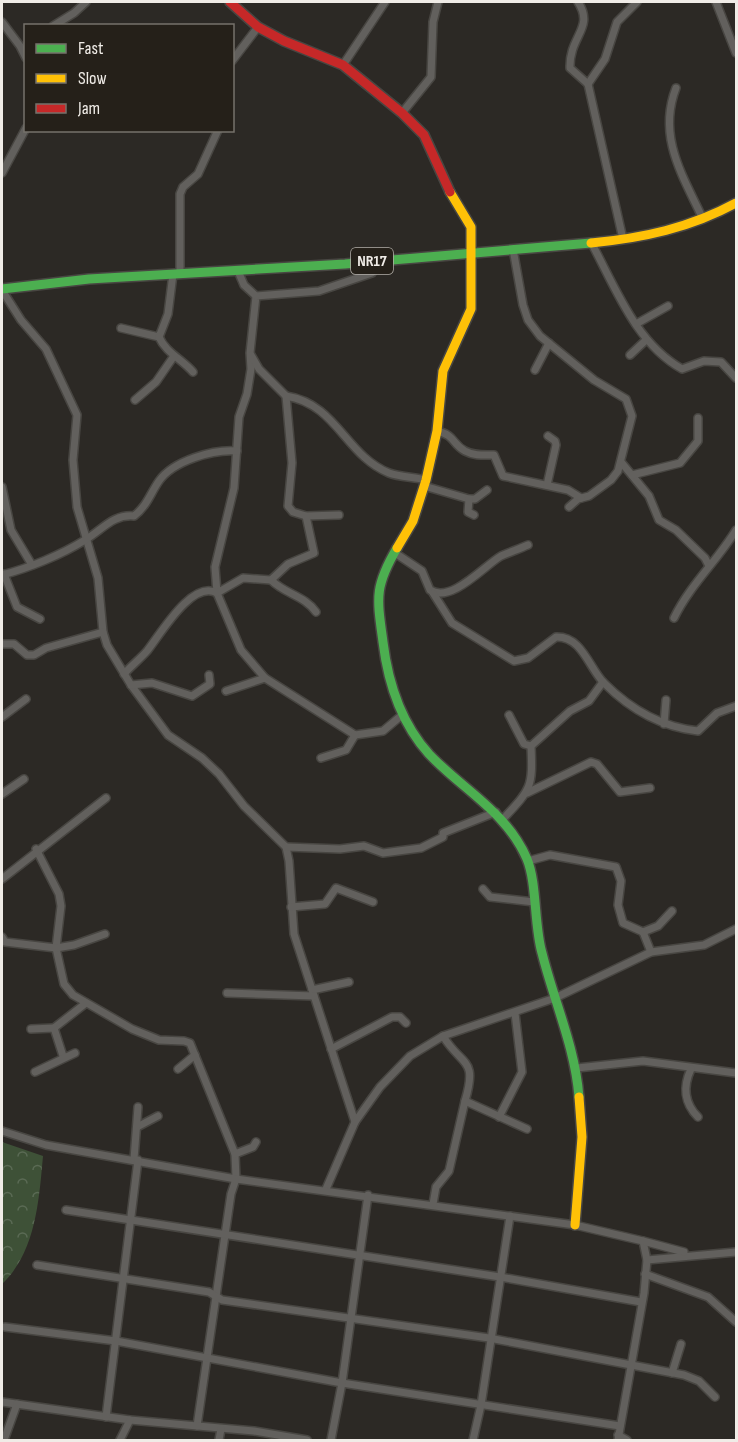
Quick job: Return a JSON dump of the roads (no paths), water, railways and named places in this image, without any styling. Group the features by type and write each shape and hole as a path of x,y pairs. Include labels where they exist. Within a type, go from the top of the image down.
{"street":[{"path":"55,24 74,13 86,2"},
{"path":"230,2 258,27 284,41 343,65 402,113 424,135 456,204 471,227 471,309 443,371 437,431 425,483 413,521 383,572 378,588 378,608 387,672 402,715 428,753 510,827 528,861 541,951 578,1068 582,1137 575,1225"},
{"path":"343,65 385,2"},
{"path":"402,113 431,77 433,22 438,2"},
{"path":"578,2 584,11 585,22 570,53 570,68 588,84 623,239"},
{"path":"588,84 605,59 617,22 637,2"},
{"path":"716,2 736,53"},
{"path":"2,22 23,44"},
{"path":"234,58 258,27"},
{"path":"676,88 670,104 669,125 674,159 703,219"},
{"path":"2,173 24,132"},
{"path":"193,372 181,358 174,356 163,346 159,337 168,314 177,274 180,194 183,187 198,174 217,132"},
{"name":"NR17","path":"2,290 56,280 238,271 592,244 673,230 703,219 736,202"},
{"path":"592,244 646,340 663,357 682,369 704,362 721,362 736,378"},
{"path":"513,249 528,320 540,336 594,380 626,399 632,416 621,462 611,480 569,507"},
{"path":"238,271 244,285 256,296 319,291 372,273 372,261"},
{"path":"2,290 21,320 46,349 77,415 73,475 85,540 98,578 103,632 124,674 168,735 202,758 219,774 244,806 286,847 290,861 294,934 355,1122"},
{"path":"256,296 250,377 240,417 234,488 215,567 217,593 241,650 265,678 355,735 383,731 402,715"},
{"path":"636,324 668,306"},
{"path":"121,328 159,337"},
{"path":"630,355 646,340"},
{"path":"535,370 549,343"},
{"path":"250,353 259,369 286,396 300,398 326,413 355,447 389,473 469,499 475,499 487,490"},
{"path":"135,400 156,382 174,356"},
{"path":"286,396 292,463 288,506 293,512 306,516 339,515"},
{"path":"632,475 680,463 698,441 698,418"},
{"path":"437,431 447,433 466,452 477,455 494,455 503,476 568,490 581,498"},
{"path":"547,485 556,445 549,436"},
{"path":"40,619 17,607 3,574 32,565 85,540 121,515 134,516 141,510 160,479 200,454 237,451"},
{"path":"621,462 649,496 659,520 676,530 705,558 709,566"},
{"path":"2,487 11,530 32,565"},
{"path":"469,499 468,512 474,515"},
{"path":"271,580 288,564 314,553 314,542 306,516"},
{"path":"675,618 681,603 723,551 736,530"},
{"path":"434,593 461,586 499,557 528,545"},
{"path":"395,553 422,571 452,623 508,659 520,662 552,639 564,637 585,655 603,682 642,714 663,724 698,731 717,713 736,706"},
{"path":"217,593 243,578 271,580 285,592 310,602 316,612"},
{"path":"124,674 147,651 186,603 200,591 211,590 217,593"},
{"path":"2,644 14,644 27,655 34,655 46,648 103,632"},
{"path":"131,685 152,684 192,696 210,684 209,675"},
{"path":"226,692 265,678"},
{"path":"531,746 570,711 589,701 603,682"},
{"path":"2,717 26,699"},
{"path":"663,724 666,700"},
{"path":"509,715 524,744 531,746"},
{"path":"321,758 346,750 355,735"},
{"path":"527,792 533,778 531,746"},
{"path":"286,847 340,849 364,846 383,853 421,848 443,837 443,833 499,816 527,792 591,762 597,764 620,792 650,788"},
{"path":"2,794 24,779"},
{"path":"2,879 36,849 106,798"},
{"path":"36,849 59,894 61,906 56,948 64,984 86,1003 146,1036 159,1040 190,1043 235,1154 236,1179 231,1194 197,1426"},
{"path":"528,861 550,855 616,867 621,881 619,914 623,923 631,929 643,932 658,927 672,910"},
{"path":"291,907 325,904 336,888 373,902"},
{"path":"483,889 490,897 534,902"},
{"path":"326,1189 355,1122 380,1088 411,1056 443,1036 515,1014 555,998 651,952 704,945 736,929"},
{"path":"643,932 651,952"},
{"path":"2,937 5,942 56,948 74,945 105,934"},
{"path":"227,993 313,993 349,982"},
{"path":"31,1029 54,1028 86,1003"},
{"path":"499,1117 522,1072 515,1014"},
{"path":"331,1049 392,1017 400,1017 406,1023"},
{"path":"54,1028 63,1056"},
{"path":"433,1204 436,1187 449,1170 470,1078 469,1067 443,1036"},
{"path":"35,1072 63,1056 75,1053"},
{"path":"178,1069 195,1055"},
{"path":"578,1068 643,1061 691,1069 736,1072"},
{"path":"691,1069 685,1090 692,1110 698,1117"},
{"path":"465,1101 527,1129"},
{"path":"106,1417 130,1221 138,1107"},
{"path":"137,1127 158,1116"},
{"path":"2,1131 46,1144 236,1179 326,1189 575,1225 695,1254"},
{"path":"235,1154 253,1147 256,1142"},
{"path":"331,1440 342,1383 368,1195"},
{"path":"66,1210 500,1277 642,1302"},
{"path":"473,1440 481,1405 489,1338 510,1216"},
{"path":"627,1440 618,1438 642,1302 647,1260 643,1241"},
{"path":"647,1260 736,1252"},
{"path":"37,1265 209,1292 222,1300 489,1338 672,1373 699,1381 715,1397"},
{"path":"645,1274 702,1294 736,1322"},
{"path":"5,1327 116,1341 342,1383 620,1426"},
{"path":"672,1373 681,1344"},
{"path":"2,1402 130,1420 307,1440"},
{"path":"4,1440 17,1404"},
{"path":"120,1440 130,1420"},
{"path":"219,1440 221,1429"}]}
